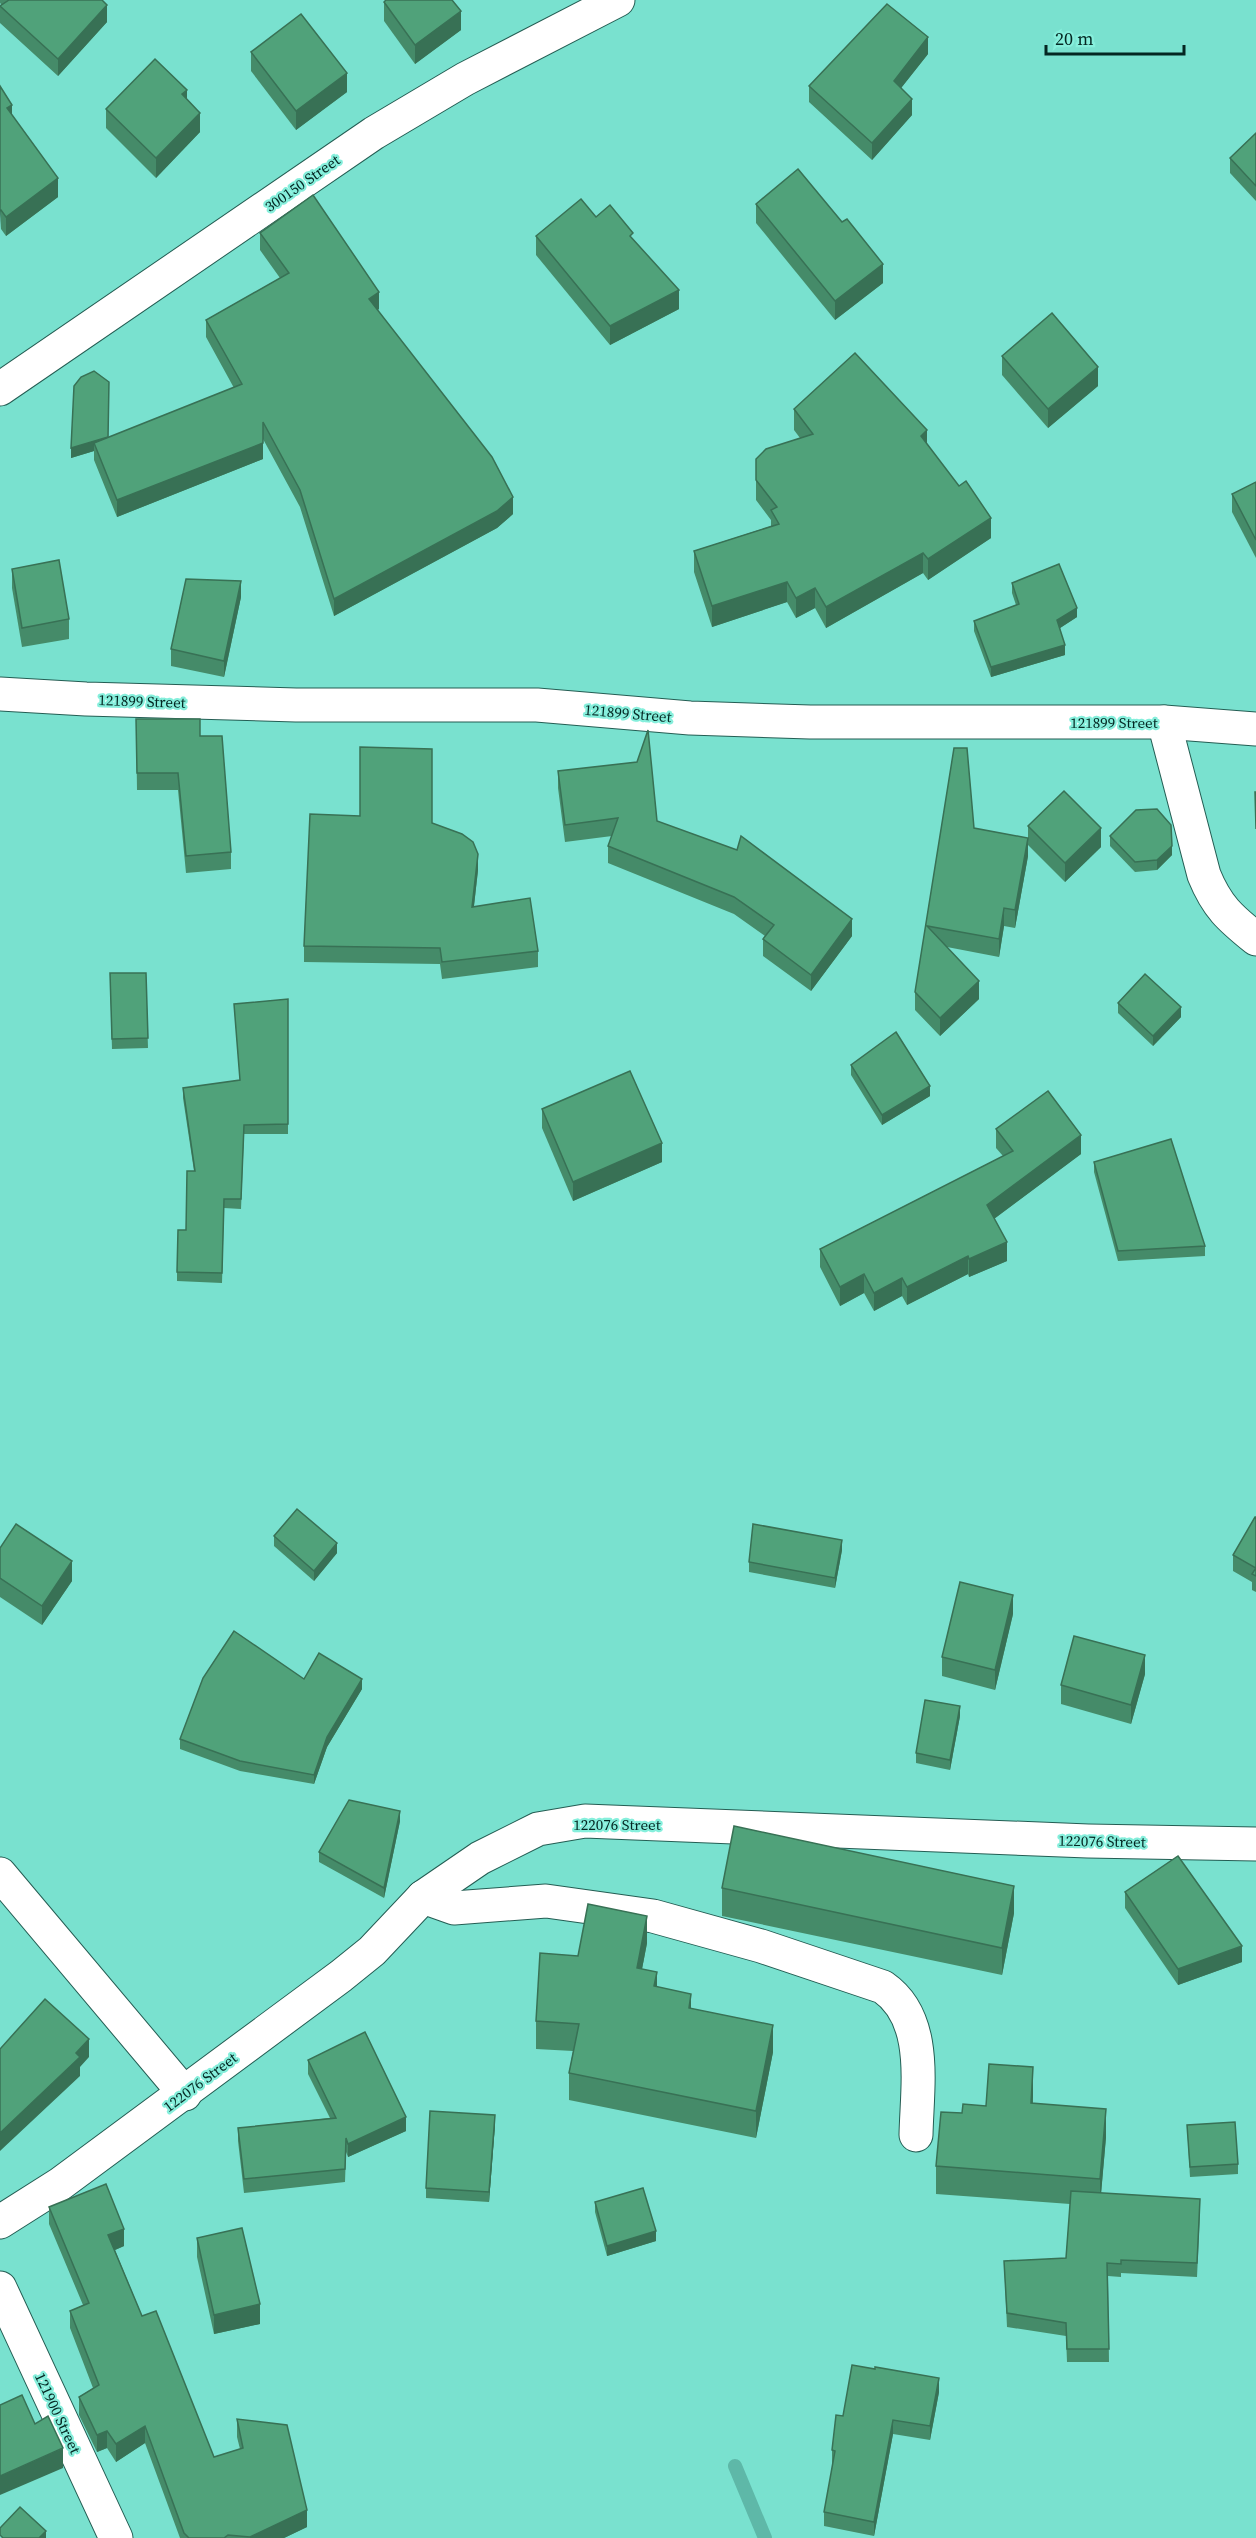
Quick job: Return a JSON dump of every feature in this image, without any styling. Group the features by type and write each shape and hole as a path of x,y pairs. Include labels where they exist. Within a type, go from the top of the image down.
{"street":[{"name":"300150 Street","path":"0,389 374,133 465,79 618,0"},
{"name":"121899 Street","path":"0,694 86,699 296,705 537,705 690,718 810,722 860,720 1164,722 1256,729"},
{"path":"1164,722 1204,875 1214,898 1227,916 1256,939"},
{"name":"122076 Street","path":"0,2222 60,2184 185,2094 364,1957 423,1898 510,1841 538,1829 585,1821 1088,1841 1256,1844"},
{"path":"0,1874 185,2094"},
{"path":"423,1898 454,1908 546,1901 653,1916 761,1946 882,1987 896,1996 913,2034 918,2059 915,2135"},
{"name":"121900 Street","path":"0,2288 116,2538"}],"building":[{"path":"9,0 102,0 107,5 58,59 0,6"},
{"path":"386,0 452,0 461,11 415,45 384,2"},
{"path":"887,4 928,37 894,81 912,99 872,143 809,86"},
{"path":"301,14 347,73 296,111 251,52"},
{"path":"155,59 187,90 182,94 200,113 156,158 106,109"},
{"path":"0,86 12,105 7,108 58,178 6,217 0,210"},
{"path":"1256,133 1256,186 1230,158"},
{"path":"798,169 842,222 847,219 883,264 835,301 756,204"},
{"path":"313,195 379,292 369,299 492,457 513,497 497,511 334,599 300,490 263,422 263,443 117,500 94,443 242,384 206,320 289,273 260,233"},
{"path":"581,199 596,217 610,205 633,233 630,236 679,290 610,326 536,236"},
{"path":"1052,313 1098,367 1048,409 1002,356"},
{"path":"855,353 927,430 921,436 959,486 966,481 991,518 928,559 923,553 826,607 815,588 796,598 787,582 712,606 694,551 779,524 771,510 777,507 756,480 756,459 766,449 813,434 794,409"},
{"path":"94,371 109,382 108,437 71,448 74,386 81,377"},
{"path":"1256,482 1256,540 1232,494"},
{"path":"59,560 69,619 22,628 12,569"},
{"path":"1059,564 1077,608 1057,620 1065,645 991,667 974,621 1019,604 1012,583"},
{"path":"186,579 241,581 224,661 171,649"},
{"path":"136,719 200,719 200,736 222,736 231,852 186,856 178,773 137,773"},
{"path":"648,730 657,821 737,850 741,836 852,919 811,975 763,939 774,925 734,897 608,846 618,818 565,825 558,771 637,762"},
{"path":"360,747 432,749 432,823 462,834 473,842 478,854 472,907 530,898 538,951 442,962 440,948 304,946 310,814 360,816"},
{"path":"954,748 967,748 974,828 1028,838 1015,910 1004,908 999,939 927,926 979,981 940,1018 915,992"},
{"path":"1064,791 1101,828 1065,863 1028,826"},
{"path":"1157,809 1171,825 1172,846 1157,860 1135,862 1110,836 1136,810"},
{"path":"110,973 146,973 148,1038 112,1039"},
{"path":"1145,974 1181,1007 1153,1036 1118,1003"},
{"path":"288,999 288,1124 244,1125 241,1199 224,1199 222,1273 177,1272 178,1230 186,1230 187,1171 195,1171 183,1088 240,1080 234,1004"},
{"path":"896,1032 930,1086 882,1115 851,1065"},
{"path":"630,1071 662,1143 573,1182 542,1109"},
{"path":"1048,1091 1081,1135 987,1205 1007,1242 969,1259 968,1256 907,1287 902,1278 874,1293 864,1274 840,1287 820,1249 1013,1151 996,1129"},
{"path":"1171,1139 1205,1246 1118,1251 1094,1162"},
{"path":"297,1509 337,1543 314,1571 274,1536"},
{"path":"1256,1517 1256,1568 1233,1555"},
{"path":"16,1524 72,1561 42,1606 0,1578 0,1548"},
{"path":"753,1524 842,1540 835,1578 749,1562"},
{"path":"960,1582 1013,1595 995,1670 942,1657"},
{"path":"234,1631 304,1679 319,1653 362,1679 327,1737 314,1775 240,1761 180,1739 203,1678"},
{"path":"1074,1636 1145,1655 1131,1705 1061,1685"},
{"path":"925,1700 960,1706 950,1760 916,1753"},
{"path":"349,1800 400,1811 384,1888 319,1852"},
{"path":"734,1826 1014,1886 1002,1948 722,1888"},
{"path":"1178,1856 1242,1946 1178,1969 1125,1892"},
{"path":"588,1904 647,1916 637,1968 657,1972 654,1986 691,1994 689,2008 773,2025 756,2111 569,2073 579,2024 536,2021 540,1953 578,1956"},
{"path":"45,1999 89,2039 76,2053 80,2057 0,2133 0,2049"},
{"path":"365,2032 406,2117 348,2144 346,2138 345,2169 244,2179 238,2128 336,2118 308,2060"},
{"path":"989,2064 1033,2067 1031,2103 1106,2109 1100,2179 936,2166 941,2112 962,2113 963,2104 986,2106"},
{"path":"430,2111 495,2115 489,2192 426,2188"},
{"path":"1235,2122 1238,2164 1190,2167 1187,2125"},
{"path":"106,2184 124,2229 108,2235 142,2316 156,2311 214,2457 243,2448 237,2419 287,2425 307,2510 250,2537 228,2535 224,2538 189,2538 184,2533 145,2426 116,2444 107,2431 97,2435 79,2397 99,2385 70,2311 89,2303 49,2207"},
{"path":"643,2188 656,2231 607,2246 595,2202"},
{"path":"1071,2191 1200,2199 1197,2263 1121,2260 1121,2264 1107,2263 1109,2349 1067,2349 1066,2323 1007,2313 1004,2261 1066,2258"},
{"path":"242,2228 260,2304 214,2315 197,2238"},
{"path":"852,2365 939,2378 930,2426 893,2420 874,2522 824,2512 835,2451 832,2450 836,2415 843,2416"},
{"path":"22,2395 35,2424 48,2416 63,2448 0,2476 0,2405"},
{"path":"20,2507 46,2531 39,2538 3,2538 0,2535 0,2528"}],"waterway":[{"path":"735,2466 765,2538"}]}
